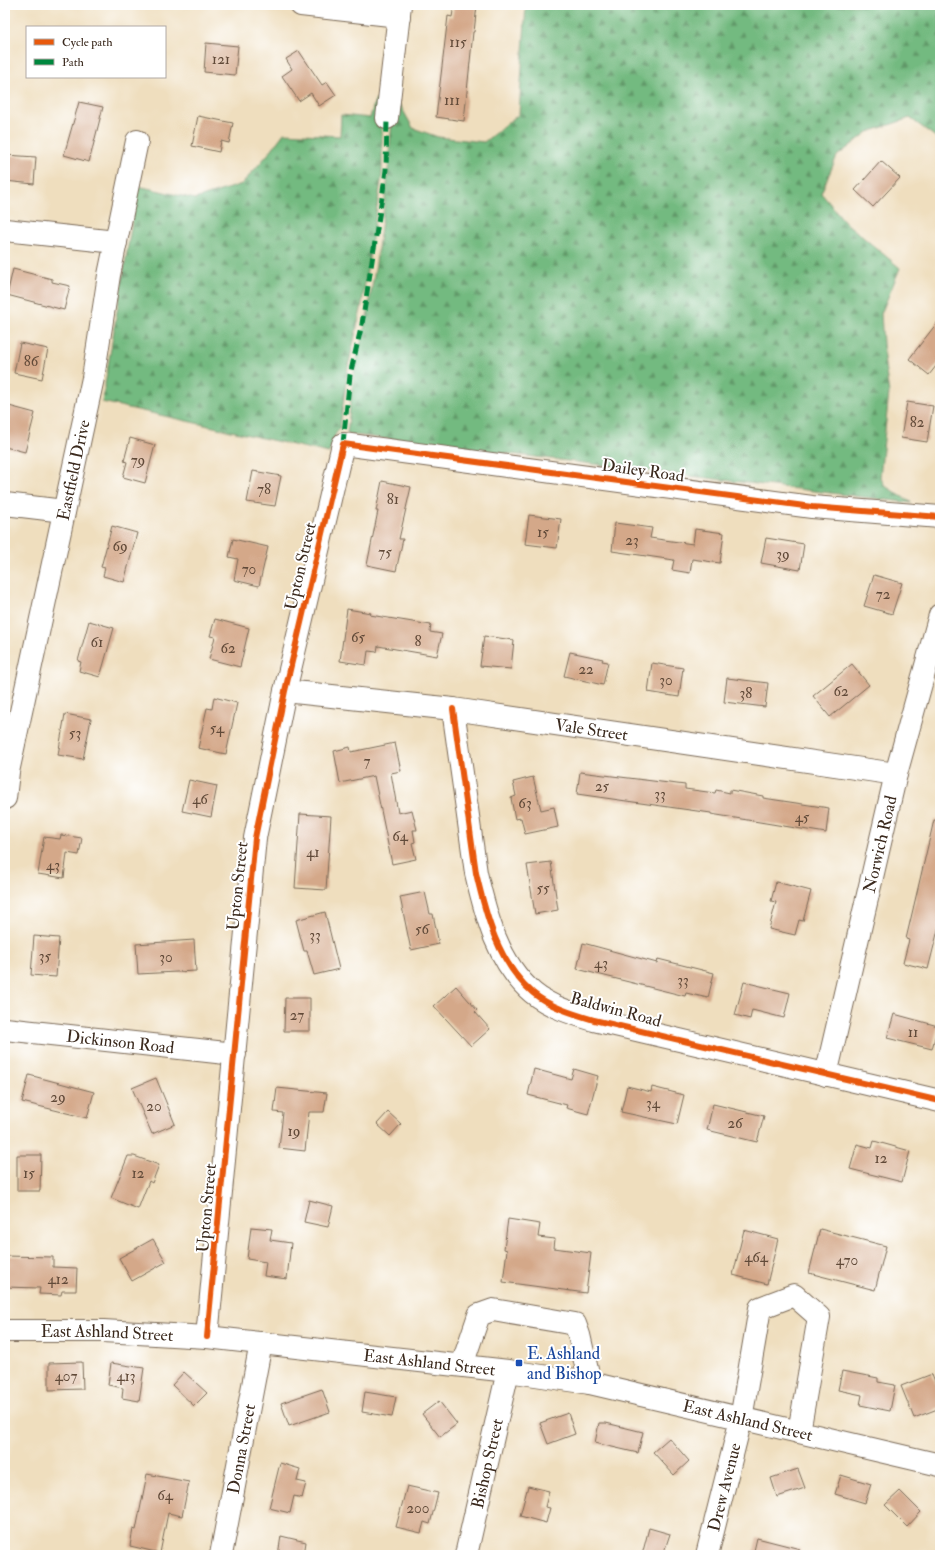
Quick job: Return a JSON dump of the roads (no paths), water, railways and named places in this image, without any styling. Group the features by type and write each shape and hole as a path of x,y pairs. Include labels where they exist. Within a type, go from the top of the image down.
{"street":[{"path":"301,5 400,10 387,118"},
{"name":"Eastfield Drive","path":"5,798 7,771 93,378 109,274 137,141"},
{"path":"5,230 116,242"},
{"name":"Dailey Road","path":"343,444 812,507 940,517"},
{"name":"Upton Street","path":"207,1337 255,838 285,691 343,444"},
{"path":"5,504 64,511"},
{"name":"Norwich Road","path":"826,1075 896,774 940,615"},
{"name":"Vale Street","path":"285,691 453,709 896,774"},
{"name":"Baldwin Road","path":"453,709 476,873 490,927 503,956 516,974 533,993 557,1007 594,1020 940,1101"},
{"name":"Dickinson Road","path":"5,1029 235,1054"},
{"name":"Drew Avenue","path":"707,1555 741,1419 760,1308 794,1295 819,1317 799,1432"},
{"path":"462,1365 479,1315 493,1310 575,1324 590,1383"},
{"name":"East Ashland Street","path":"5,1331 103,1331 207,1337 508,1371 590,1383 940,1465"},
{"name":"Donna Street","path":"221,1555 262,1343"},
{"name":"Bishop Street","path":"466,1555 508,1371"}],"place":[{"name":"E. Ashland and Bishop","path":"519,1363"}]}
